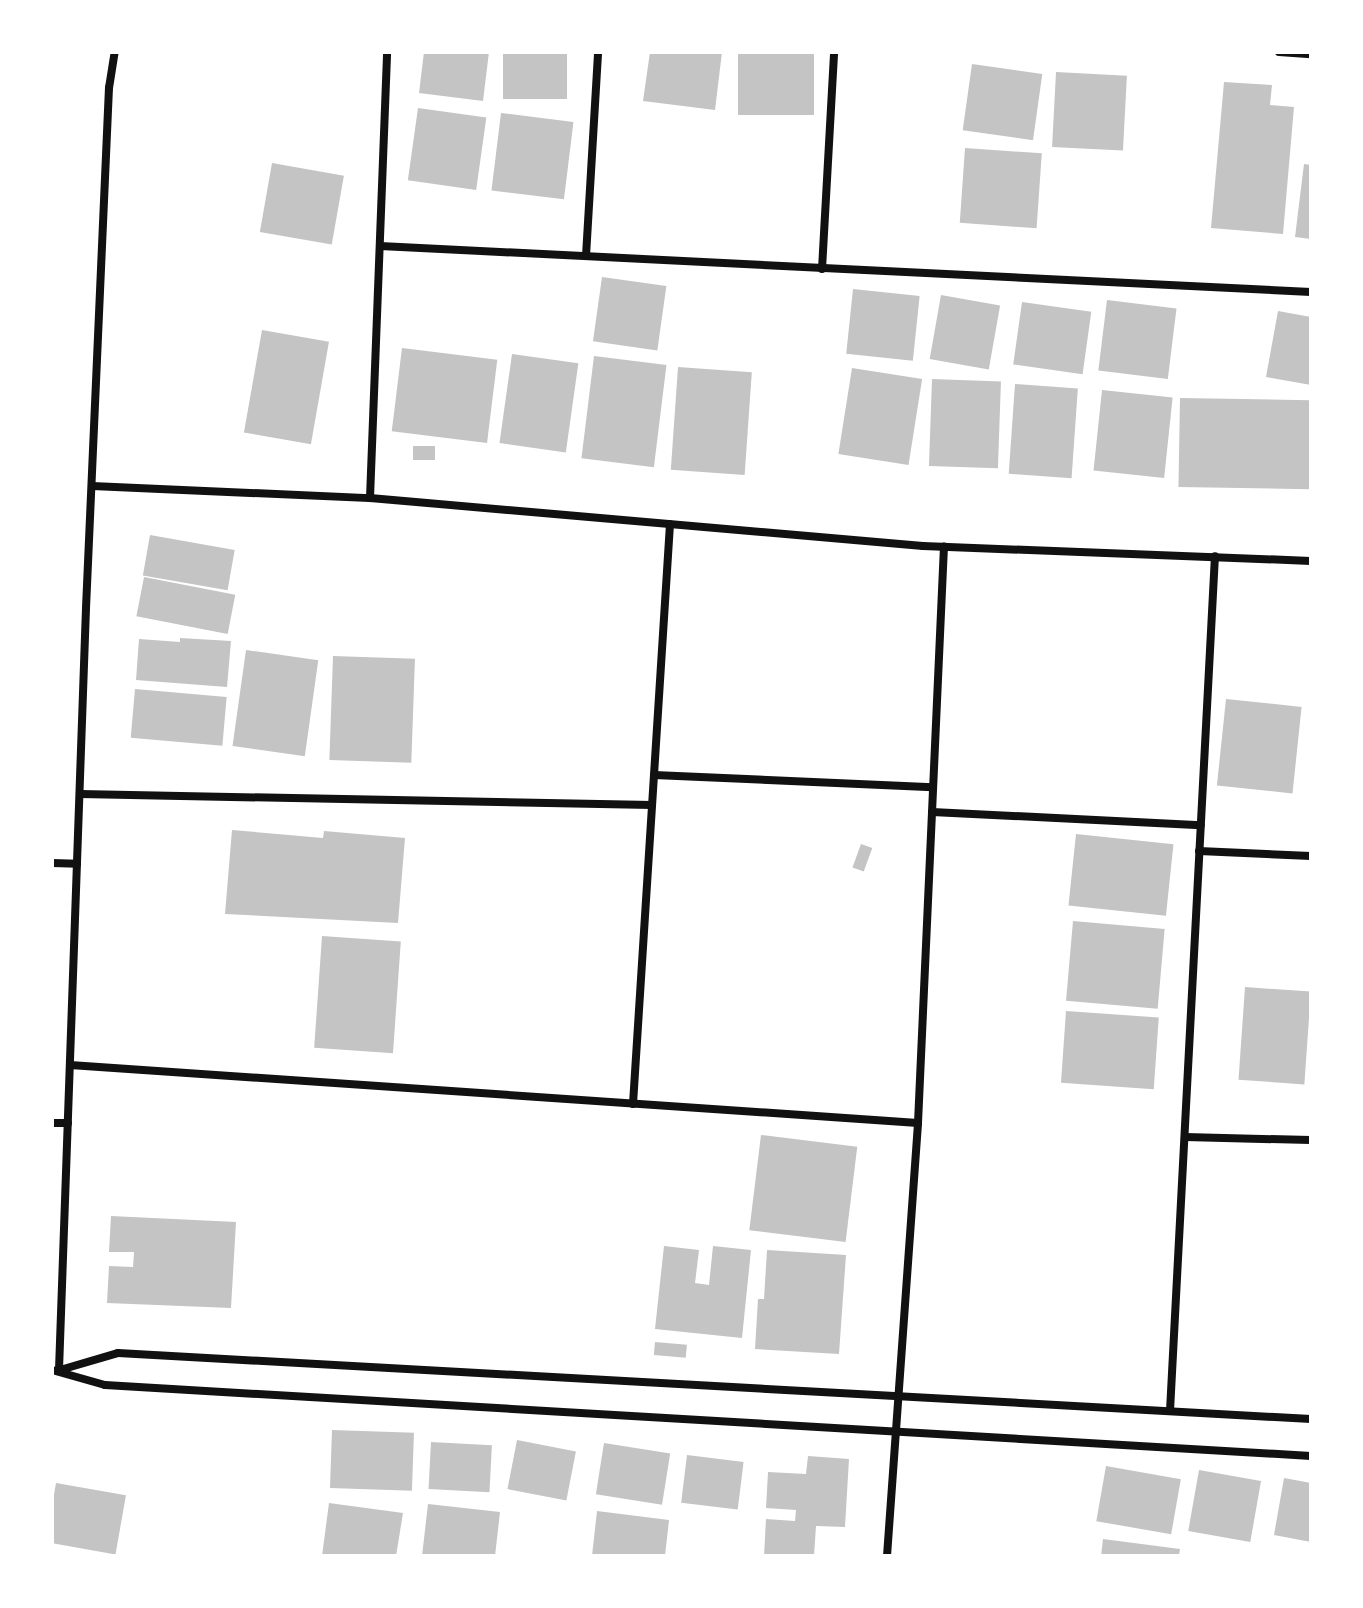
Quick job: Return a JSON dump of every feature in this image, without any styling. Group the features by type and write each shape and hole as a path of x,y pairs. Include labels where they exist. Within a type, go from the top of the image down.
{"street":[{"path":"56,1370 109,88 115,52"},
{"path":"370,498 387,52"},
{"path":"586,256 598,52"},
{"path":"822,269 834,52"},
{"path":"1279,52 1311,54"},
{"path":"380,246 1311,292"},
{"path":"92,486 370,498 944,547 1311,561"},
{"path":"633,1104 670,524"},
{"path":"887,1556 893,1432 918,1123 944,547"},
{"path":"1170,1411 1215,556"},
{"path":"654,775 933,787"},
{"path":"80,794 652,805"},
{"path":"932,812 1201,825"},
{"path":"1199,851 1311,856"},
{"path":"52,863 77,864"},
{"path":"70,1065 918,1123"},
{"path":"52,1123 68,1123"},
{"path":"1185,1137 1311,1140"},
{"path":"56,1370 118,1353 1311,1419"},
{"path":"56,1370 105,1385 1311,1456"}],"building":[{"path":"424,52 489,52 483,101 419,93"},
{"path":"503,52 567,52 567,99 503,99"},
{"path":"650,52 722,52 715,110 643,101"},
{"path":"738,52 814,52 814,115 738,115"},
{"path":"972,64 1042,74 1033,140 963,130"},
{"path":"1056,72 1127,76 1123,151 1052,147"},
{"path":"1224,82 1272,85 1270,105 1294,107 1283,234 1211,228"},
{"path":"418,108 486,118 476,190 408,180"},
{"path":"501,113 573,122 564,199 491,190"},
{"path":"965,148 1042,153 1037,228 960,223"},
{"path":"272,163 344,176 332,245 260,232"},
{"path":"1304,164 1311,165 1311,239 1295,237"},
{"path":"602,277 666,286 657,350 593,341"},
{"path":"853,289 920,296 913,361 846,354"},
{"path":"941,295 1000,305 989,369 930,359"},
{"path":"1107,300 1176,309 1168,379 1098,370"},
{"path":"1022,302 1091,312 1083,374 1013,364"},
{"path":"1278,311 1311,317 1311,385 1266,377"},
{"path":"262,330 329,342 311,444 244,432"},
{"path":"402,348 497,360 487,443 392,431"},
{"path":"512,354 578,363 566,452 499,443"},
{"path":"594,356 666,365 654,467 581,458"},
{"path":"678,367 752,372 745,475 671,470"},
{"path":"852,368 922,379 909,465 838,454"},
{"path":"932,379 1001,381 998,468 929,466"},
{"path":"1015,384 1078,388 1072,478 1009,474"},
{"path":"1102,390 1173,397 1164,478 1094,471"},
{"path":"1180,398 1311,400 1309,489 1178,487"},
{"path":"413,446 435,446 435,460 413,460"},
{"path":"150,535 235,550 228,590 143,575"},
{"path":"144,577 235,595 228,634 136,616"},
{"path":"180,638 231,641 227,687 136,680 139,639 180,642"},
{"path":"246,650 318,660 305,756 233,746"},
{"path":"333,656 415,659 411,763 329,760"},
{"path":"135,689 227,697 222,746 131,738"},
{"path":"1226,699 1302,707 1292,793 1217,786"},
{"path":"232,830 323,838 324,831 405,838 398,923 225,914"},
{"path":"1076,834 1173,844 1166,916 1068,906"},
{"path":"861,844 872,848 864,872 852,867"},
{"path":"1073,921 1165,929 1158,1009 1066,1001"},
{"path":"322,936 401,942 393,1053 314,1048"},
{"path":"1245,987 1311,992 1304,1084 1239,1080"},
{"path":"1066,1011 1159,1017 1154,1089 1061,1083"},
{"path":"761,1135 857,1147 846,1242 749,1230"},
{"path":"111,1216 236,1222 231,1308 107,1303 109,1266 133,1267 134,1252 109,1252"},
{"path":"664,1246 699,1250 695,1283 709,1285 713,1246 751,1250 742,1338 655,1329"},
{"path":"767,1250 846,1255 839,1354 755,1349 758,1299 764,1299"},
{"path":"655,1342 687,1345 686,1358 654,1355"},
{"path":"332,1430 414,1433 412,1491 330,1488"},
{"path":"517,1440 576,1451 566,1501 507,1489"},
{"path":"431,1442 492,1445 489,1492 429,1489"},
{"path":"604,1443 670,1453 662,1505 596,1494"},
{"path":"687,1455 744,1462 738,1510 681,1503"},
{"path":"808,1456 849,1459 845,1527 816,1526 814,1556 764,1556 766,1519 795,1521 796,1510 766,1508 768,1472 806,1474"},
{"path":"1106,1466 1181,1479 1171,1534 1096,1521"},
{"path":"1199,1470 1261,1481 1250,1542 1188,1531"},
{"path":"1284,1478 1311,1483 1311,1542 1274,1535"},
{"path":"56,1483 126,1495 116,1554 52,1543 52,1506"},
{"path":"329,1503 403,1513 396,1556 322,1556"},
{"path":"428,1504 500,1512 495,1556 422,1556"},
{"path":"597,1511 669,1520 665,1556 592,1556"},
{"path":"1103,1539 1180,1549 1179,1556 1101,1556"}]}
